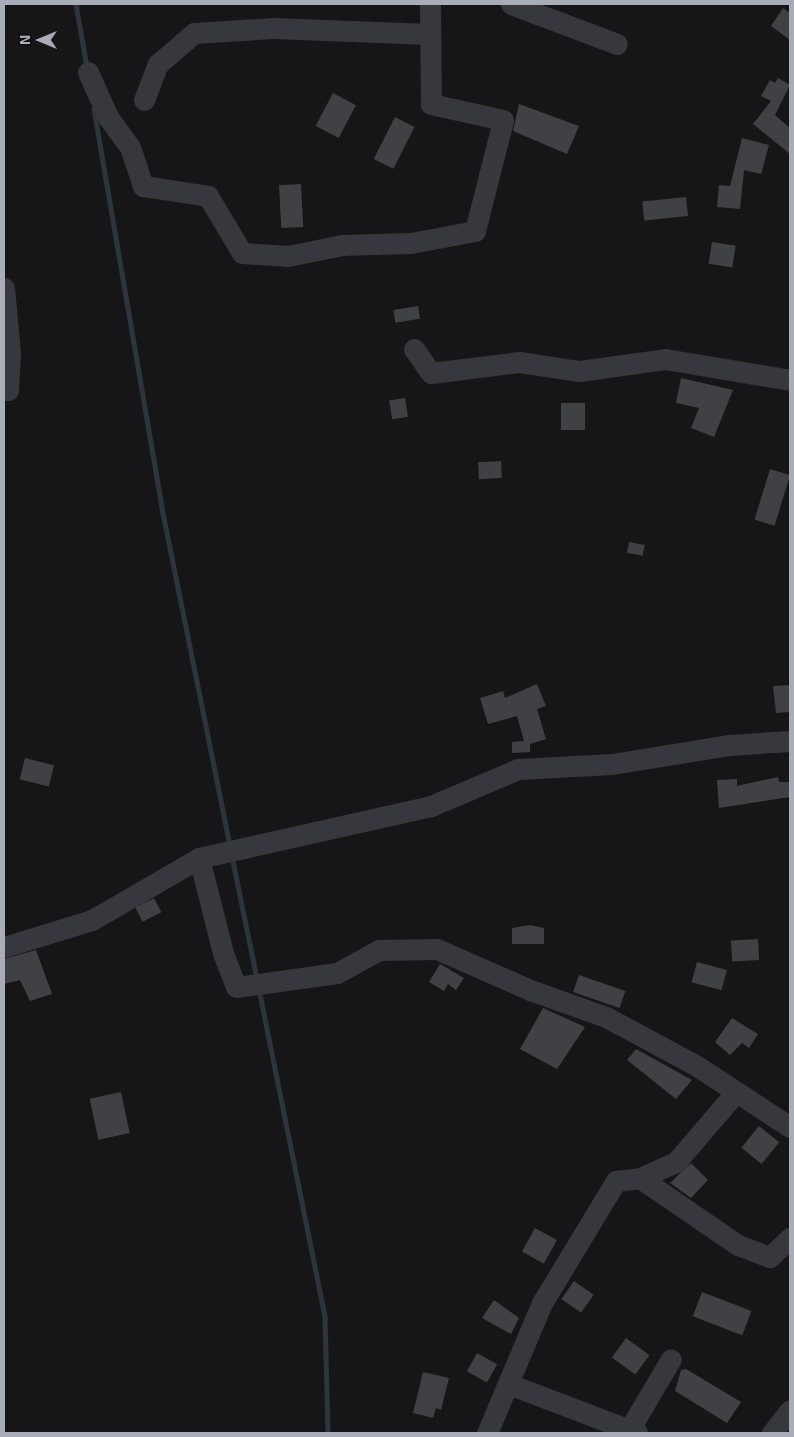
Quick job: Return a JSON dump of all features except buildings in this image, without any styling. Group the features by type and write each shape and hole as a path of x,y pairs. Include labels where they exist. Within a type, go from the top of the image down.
{"street":[{"path":"88,72 108,117 130,147 143,186 208,196 242,253 288,256 342,245 411,243 475,231 503,120 431,104 430,4"},
{"path":"511,4 617,44"},
{"path":"144,100 158,64 194,33 272,28 429,34"},
{"path":"4,288 10,353 8,390 4,389"},
{"path":"414,349 430,373 519,362 579,371 665,359 790,380"},
{"path":"4,946 92,920 199,858 431,806 518,769 612,764 729,745 790,741"},
{"path":"199,858 222,953 236,987 336,973 379,950 437,949 530,990 606,1017 736,1092 790,1127"},
{"path":"487,1433 542,1303 616,1181 640,1178 676,1162 736,1092"},
{"path":"640,1178 738,1245 770,1257 790,1238"},
{"path":"509,1384 633,1432 671,1359"},
{"path":"772,1433 790,1410"}],"waterway":[{"path":"76,4 87,67"},
{"path":"94,109 161,503 230,846"},
{"path":"232,856 257,979"},
{"path":"259,989 325,1317 328,1433"}]}
